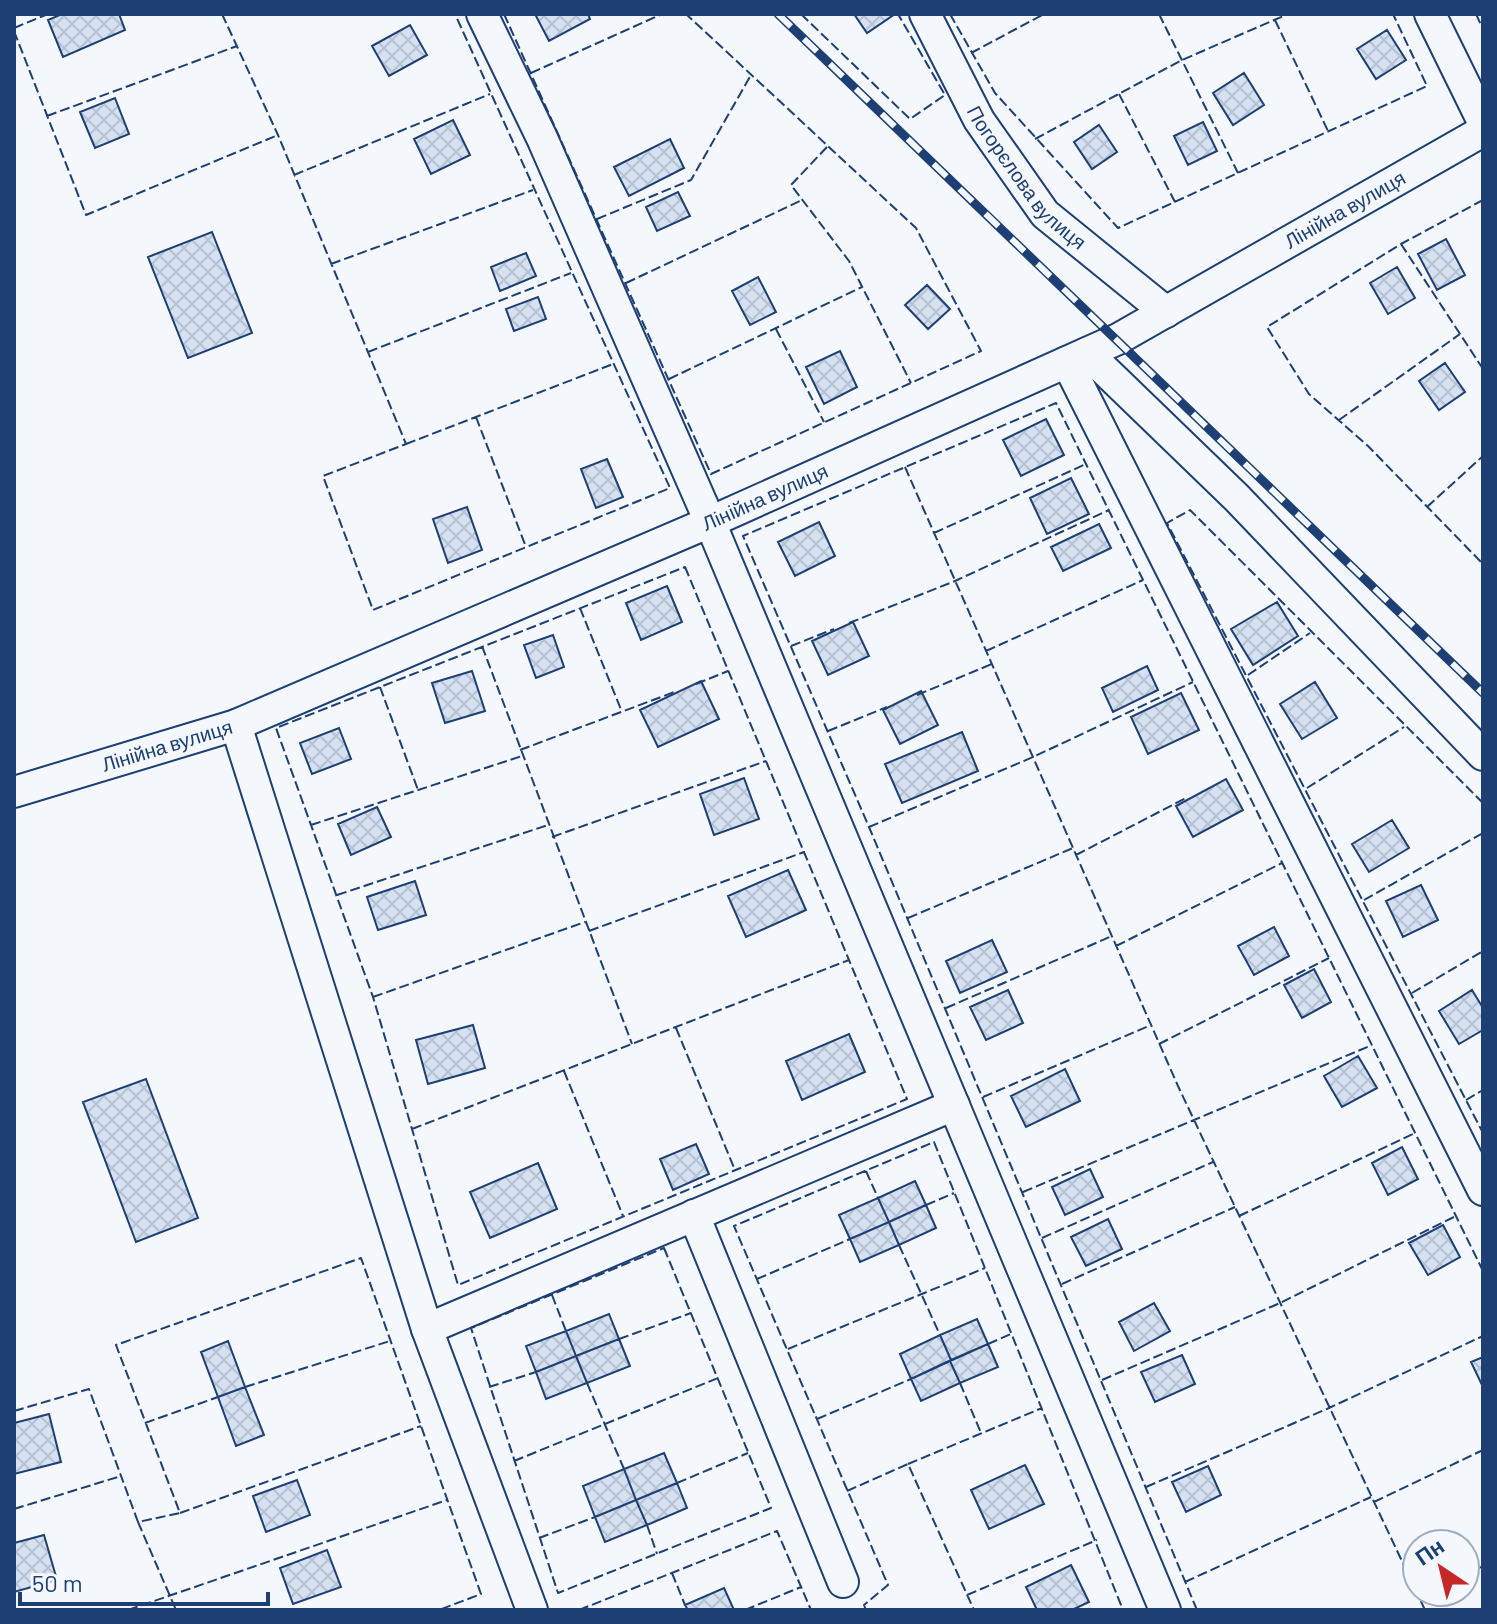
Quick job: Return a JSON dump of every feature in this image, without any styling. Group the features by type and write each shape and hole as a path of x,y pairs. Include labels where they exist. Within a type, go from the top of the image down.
{"street":[{"path":"482,14 542,138 710,522 1165,1610"},
{"name":"Погорєлова вулиця","path":"925,14 979,120 1045,214 1166,312"},
{"path":"1430,14 1483,122"},
{"name":"Лінійна вулиця","path":"14,792 236,725 710,522 1077,357 1166,312 1483,131"},
{"path":"1077,357 1237,498 1483,755"},
{"path":"1077,357 1483,1190"},
{"path":"236,725 427,1329 532,1610"},
{"path":"427,1329 954,1105"},
{"path":"694,1215 843,1582"}],"building":[{"path":"62,14 119,14 125,30 63,57 48,20"},
{"path":"535,14 588,14 590,19 549,41"},
{"path":"854,14 890,14 892,16 867,33"},
{"path":"410,25 427,55 389,76 372,46"},
{"path":"1387,30 1406,60 1376,79 1357,49"},
{"path":"1244,73 1264,105 1233,125 1213,93"},
{"path":"115,98 129,134 95,148 80,112"},
{"path":"453,120 470,155 431,174 414,139"},
{"path":"1203,122 1217,151 1188,165 1174,136"},
{"path":"1099,125 1117,152 1092,169 1074,142"},
{"path":"670,139 684,168 629,196 614,167"},
{"path":"678,192 690,216 657,231 646,207"},
{"path":"212,232 252,333 188,358 148,257"},
{"path":"1446,239 1465,275 1437,290 1418,254"},
{"path":"526,253 536,276 500,291 491,267"},
{"path":"1397,267 1415,298 1388,314 1370,283"},
{"path":"758,277 776,312 750,325 732,291"},
{"path":"927,285 950,309 928,329 905,305"},
{"path":"538,297 546,319 514,331 506,309"},
{"path":"840,351 857,387 824,404 806,367"},
{"path":"1445,363 1465,392 1439,410 1419,381"},
{"path":"1046,419 1064,455 1021,476 1003,440"},
{"path":"607,459 623,497 596,508 581,469"},
{"path":"1071,478 1089,514 1047,534 1030,498"},
{"path":"467,507 482,550 448,563 433,519"},
{"path":"819,522 835,556 795,576 778,542"},
{"path":"1099,524 1111,548 1063,571 1051,547"},
{"path":"667,586 682,622 641,640 626,603"},
{"path":"1277,602 1298,636 1253,665 1231,629"},
{"path":"853,622 869,656 828,675 812,641"},
{"path":"553,635 564,667 536,678 524,645"},
{"path":"1147,666 1158,690 1113,712 1102,688"},
{"path":"472,671 485,711 445,723 432,683"},
{"path":"701,681 719,719 658,747 640,710"},
{"path":"1315,682 1337,718 1302,739 1280,704"},
{"path":"921,691 938,725 900,744 883,710"},
{"path":"1181,693 1199,730 1148,754 1131,717"},
{"path":"339,728 351,759 312,774 300,743"},
{"path":"962,732 978,771 902,803 885,764"},
{"path":"744,778 759,819 714,835 700,794"},
{"path":"1226,779 1243,810 1193,837 1176,806"},
{"path":"377,807 391,837 351,855 338,824"},
{"path":"1392,820 1409,848 1369,872 1352,844"},
{"path":"788,870 806,910 746,937 728,896"},
{"path":"415,881 426,915 378,930 367,897"},
{"path":"1421,885 1438,920 1403,937 1386,901"},
{"path":"1274,927 1289,956 1254,975 1238,946"},
{"path":"992,940 1007,972 960,993 946,961"},
{"path":"1314,969 1331,1002 1302,1018 1284,985"},
{"path":"1008,990 1023,1023 986,1040 970,1007"},
{"path":"1472,990 1483,1008 1483,1030 1459,1044 1439,1011"},
{"path":"473,1025 485,1068 428,1084 416,1040"},
{"path":"849,1034 865,1072 802,1100 786,1061"},
{"path":"1358,1056 1377,1088 1342,1107 1324,1076"},
{"path":"1065,1069 1080,1101 1026,1127 1011,1096"},
{"path":"146,1079 198,1218 136,1242 83,1102"},
{"path":"696,1144 709,1174 673,1190 660,1159"},
{"path":"1402,1147 1418,1179 1388,1195 1372,1163"},
{"path":"538,1163 557,1209 490,1238 470,1192"},
{"path":"1090,1169 1103,1197 1065,1215 1052,1187"},
{"path":"915,1181 926,1205 889,1222 878,1198"},
{"path":"878,1198 889,1222 850,1239 839,1215"},
{"path":"926,1205 936,1228 899,1245 889,1222"},
{"path":"1108,1219 1122,1249 1086,1266 1071,1237"},
{"path":"889,1222 899,1245 860,1262 850,1239"},
{"path":"1443,1225 1460,1257 1428,1275 1409,1243"},
{"path":"1154,1303 1170,1331 1134,1351 1119,1322"},
{"path":"609,1314 619,1339 576,1356 566,1331"},
{"path":"977,1319 988,1344 951,1360 940,1335"},
{"path":"566,1331 576,1356 536,1372 526,1346"},
{"path":"940,1335 951,1360 911,1379 900,1354"},
{"path":"619,1339 630,1366 587,1383 576,1356"},
{"path":"228,1341 245,1387 218,1397 201,1352"},
{"path":"988,1344 998,1367 960,1383 950,1361"},
{"path":"1182,1355 1195,1384 1155,1402 1141,1372"},
{"path":"576,1356 587,1383 546,1399 536,1372"},
{"path":"1483,1357 1483,1387 1471,1362"},
{"path":"950,1361 960,1383 921,1401 911,1379"},
{"path":"245,1387 264,1435 236,1446 218,1397"},
{"path":"49,1414 61,1462 14,1474 14,1423"},
{"path":"664,1453 677,1483 636,1500 624,1469"},
{"path":"1025,1465 1044,1504 989,1529 971,1490"},
{"path":"1208,1466 1221,1495 1186,1512 1172,1482"},
{"path":"624,1469 636,1500 595,1517 583,1486"},
{"path":"297,1480 310,1515 266,1532 253,1496"},
{"path":"677,1483 687,1508 647,1525 636,1500"},
{"path":"636,1500 647,1525 605,1542 595,1517"},
{"path":"44,1535 57,1580 14,1592 14,1543"},
{"path":"327,1550 341,1587 293,1604 280,1568"},
{"path":"1071,1565 1089,1602 1072,1610 1037,1610 1026,1587"},
{"path":"724,1588 734,1610 688,1610 685,1605"}],"railway":[{"path":"778,14 1483,693"}],"fence":[{"path":"14,28 48,14"},
{"path":"222,14 278,135 406,444 323,476 373,610 670,488 455,14"},
{"path":"504,14 711,474 981,351 916,228 686,14"},
{"path":"531,73 662,14"},
{"path":"801,14 910,119 945,95 898,14"},
{"path":"950,14 995,93 1118,228 1427,86 1393,14"},
{"path":"971,53 1044,14"},
{"path":"1159,14 1238,173"},
{"path":"1035,139 1182,60 1288,14"},
{"path":"1476,14 1483,29"},
{"path":"1275,20 1328,131"},
{"path":"14,31 86,215 278,135"},
{"path":"47,116 237,46"},
{"path":"597,219 691,180 751,75"},
{"path":"294,175 490,94"},
{"path":"1119,94 1175,202"},
{"path":"827,147 791,185 849,261 911,383"},
{"path":"331,264 533,190"},
{"path":"626,283 802,200"},
{"path":"1483,200 1401,244 1267,327 1309,394 1368,446 1483,564"},
{"path":"1401,244 1483,369"},
{"path":"368,352 571,273"},
{"path":"669,379 862,287"},
{"path":"776,329 824,422"},
{"path":"1339,420 1460,334"},
{"path":"406,444 613,364"},
{"path":"1197,1610 869,827 743,536 1056,403 1483,1271"},
{"path":"476,417 526,547"},
{"path":"1427,507 1483,456"},
{"path":"934,533 1086,464"},
{"path":"905,467 1178,1086 1425,1610"},
{"path":"849,623 955,581 1109,510"},
{"path":"1483,803 1190,510 1167,523 1483,1133"},
{"path":"685,567 907,1099 458,1285 373,997 276,728 685,567"},
{"path":"986,651 1143,580"},
{"path":"580,608 622,712"},
{"path":"791,646 834,629"},
{"path":"1248,675 1310,633"},
{"path":"482,646 632,1044"},
{"path":"917,695 992,664"},
{"path":"696,684 728,671"},
{"path":"869,827 1033,757 1193,682"},
{"path":"380,687 418,790"},
{"path":"520,750 677,691"},
{"path":"828,731 887,707"},
{"path":"1307,788 1404,727"},
{"path":"311,825 522,756"},
{"path":"552,837 766,761"},
{"path":"1076,855 1186,798"},
{"path":"337,895 548,825"},
{"path":"1364,900 1483,833"},
{"path":"908,918 1073,848"},
{"path":"589,931 804,852"},
{"path":"1116,946 1282,863"},
{"path":"373,997 585,922"},
{"path":"946,1008 1112,936"},
{"path":"1412,993 1483,951"},
{"path":"1159,1044 1329,958"},
{"path":"412,1129 849,960"},
{"path":"983,1097 1151,1025"},
{"path":"676,1028 735,1170"},
{"path":"1023,1192 1372,1045"},
{"path":"564,1071 623,1216"},
{"path":"1466,1100 1483,1090"},
{"path":"1239,1216 1415,1133"},
{"path":"866,1610 864,1605 888,1585 734,1226 934,1142 1123,1610"},
{"path":"1042,1238 1213,1162"},
{"path":"866,1171 878,1198"},
{"path":"926,1205 954,1193"},
{"path":"1062,1284 1235,1207"},
{"path":"1102,1380 1280,1303 1456,1216"},
{"path":"757,1279 850,1239"},
{"path":"899,1245 940,1335"},
{"path":"664,1248 771,1508 558,1593 471,1328 664,1248"},
{"path":"14,1411 89,1389 138,1522 180,1513 116,1345 361,1258 481,1594 439,1610"},
{"path":"788,1349 985,1268"},
{"path":"552,1295 566,1331"},
{"path":"619,1339 691,1313"},
{"path":"988,1344 1011,1334"},
{"path":"1146,1487 1329,1408 1483,1336"},
{"path":"245,1387 390,1341"},
{"path":"489,1387 536,1372"},
{"path":"514,1461 718,1378"},
{"path":"817,1419 911,1379"},
{"path":"587,1383 624,1469"},
{"path":"960,1383 981,1433"},
{"path":"145,1423 218,1397"},
{"path":"908,1464 1042,1408"},
{"path":"180,1513 421,1426"},
{"path":"1374,1502 1483,1450"},
{"path":"677,1483 748,1453"},
{"path":"847,1491 908,1464 974,1610"},
{"path":"14,1509 121,1476"},
{"path":"1185,1582 1371,1497"},
{"path":"128,1610 447,1500"},
{"path":"539,1538 595,1517"},
{"path":"138,1522 176,1610"},
{"path":"647,1525 657,1554"},
{"path":"579,1610 777,1531 811,1610"},
{"path":"967,1595 1097,1540"},
{"path":"672,1573 685,1605"},
{"path":"745,1610 801,1587"}]}
